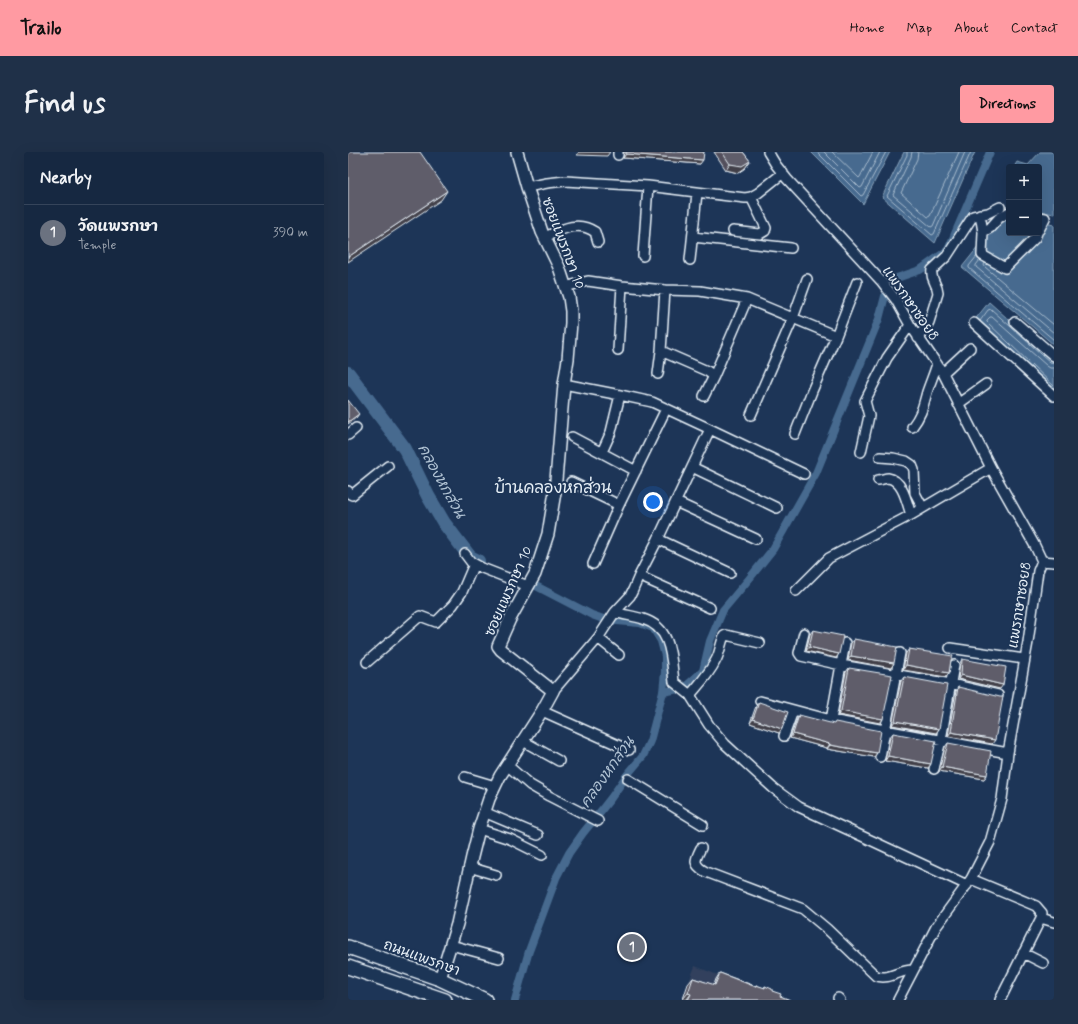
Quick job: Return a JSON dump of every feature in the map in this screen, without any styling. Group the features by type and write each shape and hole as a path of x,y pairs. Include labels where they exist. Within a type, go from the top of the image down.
{"main road":[{"name":"ถนนแพรกษา","path":"348,947 440,979 485,1000"},
{"path":"348,967 438,999"}],"street":[{"name":"ซอยแพรกษา 10","path":"517,152 526,187 542,232 559,267 569,297 571,323 564,384 555,492 548,534 538,567 498,646 553,691"},
{"name":"แพรกษาซอย8","path":"768,152 776,165 882,282 896,300 918,338 943,373 991,468 1042,561 1038,571 1008,752 1002,799 990,842 969,882 936,927 898,1000"},
{"path":"526,187 565,181 648,186 745,198 751,197 758,193 783,173"},
{"path":"643,256 648,186"},
{"path":"690,260 697,192"},
{"path":"733,230 758,234 765,231 766,228 751,197"},
{"path":"918,338 929,322 938,292 938,288 931,277 932,270 946,256 973,216 988,213 1000,207"},
{"path":"980,214 983,232 982,255 1005,268 1036,236"},
{"path":"983,232 990,228 999,218 1006,214"},
{"path":"545,237 561,229 572,226 580,226 590,228 595,232 598,242"},
{"path":"693,237 792,248"},
{"path":"751,414 807,279"},
{"path":"565,287 588,281 665,290 700,290 747,299 836,336"},
{"path":"796,434 857,282"},
{"path":"618,350 622,286"},
{"path":"658,374 665,290"},
{"path":"704,396 747,299"},
{"path":"1015,322 1054,356"},
{"path":"974,323 1054,396"},
{"path":"861,452 869,416 866,401 887,358 910,325"},
{"path":"943,373 970,348"},
{"path":"661,351 707,371 714,376"},
{"path":"912,427 923,409 937,364"},
{"path":"564,384 652,402 804,474"},
{"path":"958,404 986,384"},
{"path":"602,452 611,432 620,395"},
{"path":"593,564 619,505 666,409"},
{"path":"348,434 356,428"},
{"path":"440,979 460,913 479,828 495,786 553,691 601,635 614,613 630,596 710,429"},
{"path":"572,437 636,471"},
{"path":"880,457 906,461 912,465 914,470 915,493 922,508"},
{"path":"348,491 352,495 388,466"},
{"path":"692,467 777,508"},
{"path":"796,591 829,558 911,515 991,468"},
{"path":"878,480 887,478 897,482 901,486 911,515"},
{"path":"571,482 619,505"},
{"path":"676,502 756,539"},
{"path":"658,539 730,573"},
{"path":"465,554 474,564 528,586"},
{"path":"1042,561 1054,562"},
{"path":"367,662 420,616 436,622 454,605 462,592 474,564"},
{"path":"639,576 710,608"},
{"path":"614,613 644,619 656,625 663,633 670,650 674,682 688,692 709,725 725,744 773,788 799,808 969,882 1036,906 1042,912 1041,918 1000,1000"},
{"path":"804,633 799,653 800,655 841,665 951,684 998,695"},
{"path":"601,635 619,655"},
{"path":"688,692 707,676 718,656 724,636 732,636 760,642"},
{"path":"831,720 845,642"},
{"path":"950,648 1024,659"},
{"path":"880,756 900,653"},
{"path":"934,769 941,740 954,665"},
{"path":"760,701 831,720 1008,752"},
{"path":"784,736 793,710"},
{"path":"542,711 629,750"},
{"path":"523,741 559,761"},
{"path":"507,765 530,785 598,821"},
{"path":"465,777 495,786"},
{"path":"628,778 703,825"},
{"path":"484,812 538,835"},
{"path":"479,828 510,839 542,855"},
{"path":"701,848 696,859 696,864 699,868 803,909 876,976 888,977 906,970 913,970"},
{"path":"470,867 496,875"},
{"path":"1041,918 1054,922"},
{"path":"451,945 499,958"},
{"path":"1023,953 1043,964"}],"shaded area":[{"path":"695,966 781,1000 682,1000"}],"water":[{"path":"811,152 890,152 863,204"},
{"path":"904,152 975,152 935,243 882,197"},
{"path":"1040,152 1054,152 1054,214 1042,212 1042,164 1029,164"},
{"path":"1003,216 1006,216 1006,236 1042,236 1042,223 1054,225 1054,345 962,267"},
{"path":"989,302 1054,360 1054,398 973,322"}],"building":[{"path":"348,152 420,152 447,191 348,257"},
{"path":"626,152 704,152 703,160 626,154"},
{"path":"722,152 743,152 750,161 742,166 730,164"},
{"path":"348,400 359,414 348,422"},
{"path":"813,630 843,636 839,654 809,647"},
{"path":"854,639 897,647 894,663 851,656"},
{"path":"909,649 953,656 949,673 906,665"},
{"path":"962,659 1006,667 1003,685 961,675"},
{"path":"849,668 892,675 883,719 841,711"},
{"path":"904,677 947,685 939,729 895,721"},
{"path":"958,687 1003,697 995,740 951,732"},
{"path":"759,702 788,712 782,729 753,719"},
{"path":"799,715 834,724 835,722 881,731 877,753 830,745 793,734"},
{"path":"893,733 936,741 931,764 888,756"},
{"path":"948,743 991,751 987,775 942,767"},
{"path":"720,973 756,987 756,985 765,988 765,986 772,989 772,991 781,994 780,996 790,1000 688,1000 691,994 688,993 693,978 715,985"}],"waterway":[{"path":"890,283 891,280 920,270 948,250 990,152"},
{"path":"663,692 684,688 703,671 710,641 723,610 773,549 816,473 879,319 885,296"},
{"name":"คลองหกส่วน","path":"348,373 405,449 428,496 444,523 470,557 478,561"},
{"name":"คลองหกส่วน","path":"515,1000 529,951 556,878 569,853 643,756 650,741 663,692 665,672 665,656 661,641 653,628 640,623 606,620 592,615 536,586"}],"place":[{"name":"วัดแพรกษา","path":"632,947"}],"district":[{"name":"บ้านคลองหกส่วน","path":"553,487"}]}
